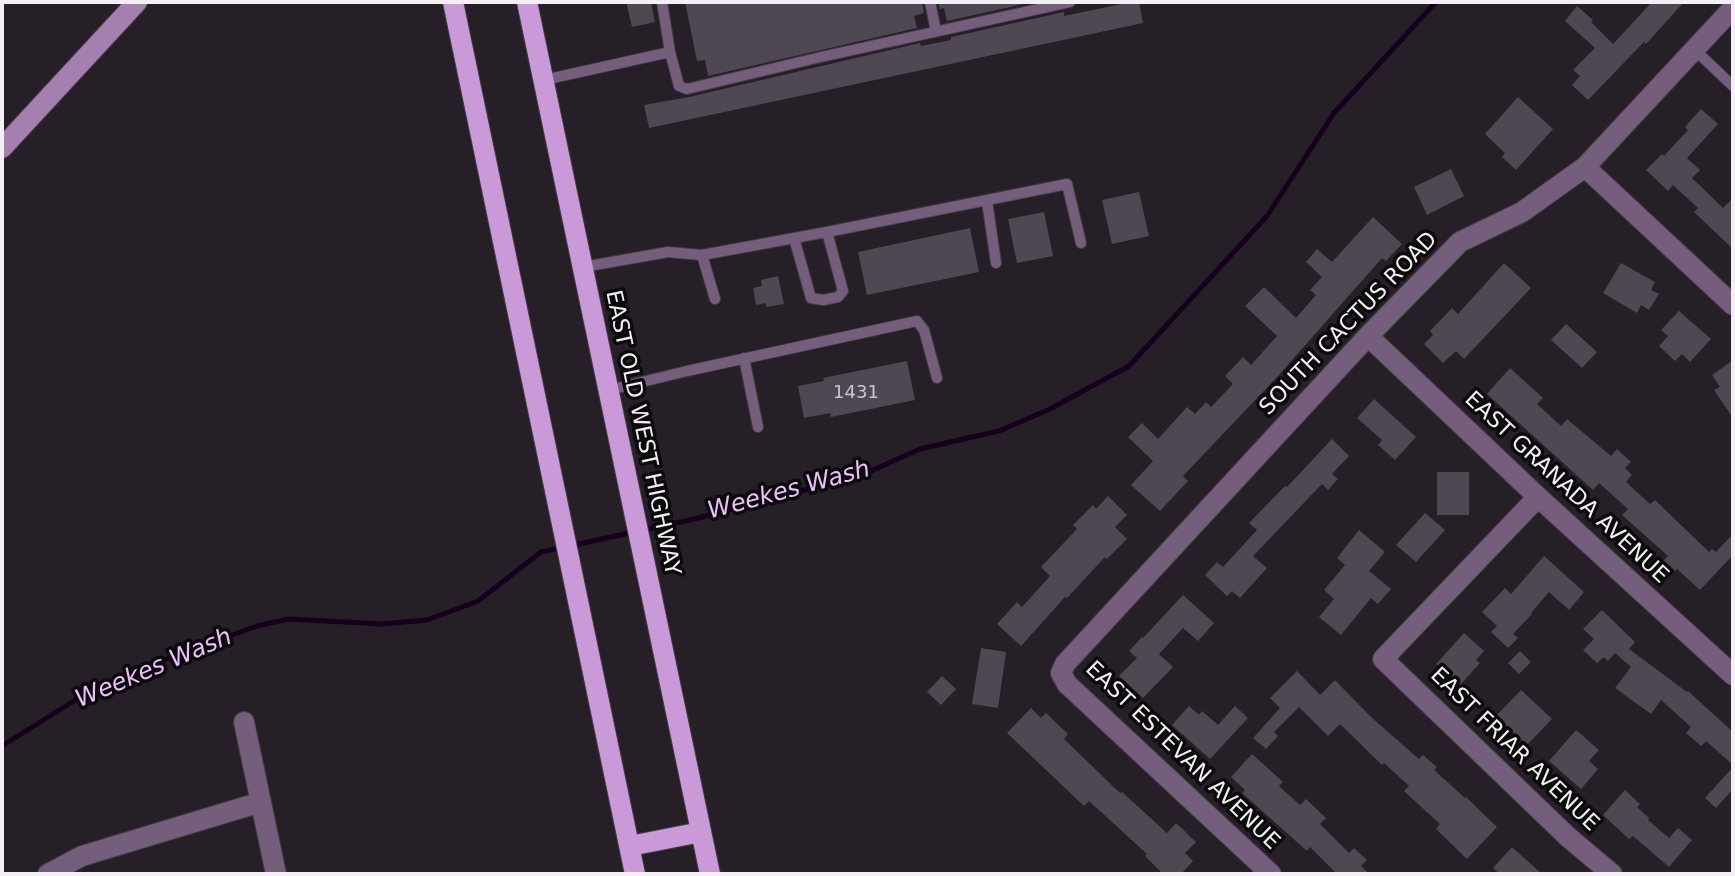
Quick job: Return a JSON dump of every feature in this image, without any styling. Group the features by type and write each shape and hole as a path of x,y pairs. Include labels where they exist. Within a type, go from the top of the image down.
{"main road":[{"path":"2,148 137,2"},
{"path":"453,2 635,874"},
{"name":"EAST OLD WEST HIGHWAY","path":"527,2 710,874"},
{"path":"630,846 701,832"}],"street":[{"name":"SOUTH CACTUS ROAD","path":"1061,673 1065,664 1368,336 1460,242 1522,212 1585,167 1733,8"},
{"path":"1585,167 1733,305"},
{"name":"EAST GRANADA AVENUE","path":"1368,336 1733,675"},
{"name":"EAST FRIAR AVENUE","path":"1538,497 1383,659 1568,837 1612,874"},
{"name":"EAST ESTEVAN AVENUE","path":"1061,673 1067,684 1271,874"},
{"path":"244,722 276,874"},
{"path":"48,874 82,856 261,802"}],"lane":[{"path":"662,2 679,86 687,89 1070,2"},
{"path":"930,2 936,31"},
{"path":"1695,50 1733,86"},
{"path":"544,80 670,52"},
{"path":"583,267 668,252 702,255 1067,184 1081,243"},
{"path":"987,201 996,263"},
{"path":"794,238 811,298 823,300 838,297 843,291 827,232"},
{"path":"702,255 715,299"},
{"path":"609,390 917,321 924,330 937,378"},
{"path":"744,358 758,427"}],"building":[{"path":"626,2 651,2 655,22 632,27"},
{"path":"685,2 922,2 924,13 914,16 917,28 708,76 705,60 697,61"},
{"path":"938,2 1033,2 947,21 944,8 940,9"},
{"path":"1139,2 1143,23 649,128 644,105 920,43 921,46 951,40 951,37 1064,12 1064,16"},
{"path":"1652,2 1684,2 1588,100 1572,85 1580,76 1573,70 1595,48 1565,21 1577,6 1613,44"},
{"path":"1518,97 1553,129 1516,170 1502,157 1505,153 1485,134"},
{"path":"1701,109 1718,124 1687,158 1700,170 1692,178 1723,208 1733,198 1733,249 1694,212 1698,208 1673,185 1668,191 1646,170 1688,130 1685,127"},
{"path":"1451,169 1464,196 1427,215 1414,187"},
{"path":"1139,192 1149,236 1112,244 1102,200"},
{"path":"1044,212 1053,256 1017,263 1008,219"},
{"path":"1373,217 1402,244 1386,261 1382,258 1278,376 1183,476 1188,481 1160,511 1131,485 1153,461 1128,437 1142,423 1158,439 1187,407 1195,414 1206,402 1211,407 1233,384 1225,376 1243,357 1251,365 1277,336 1245,306 1264,287 1296,318 1316,295 1310,290 1322,277 1306,262 1317,249 1332,262"},
{"path":"970,228 979,272 867,295 858,252"},
{"path":"1504,263 1531,288 1464,359 1456,351 1443,363 1424,344 1433,335 1430,331 1452,308 1458,314"},
{"path":"1621,263 1655,282 1651,290 1659,294 1649,310 1641,305 1637,313 1603,293"},
{"path":"778,276 784,304 756,305 753,288 762,286 761,280"},
{"path":"1679,311 1711,339 1690,362 1682,354 1675,361 1659,346 1668,336 1661,330"},
{"path":"1566,324 1597,352 1582,368 1551,340"},
{"path":"1733,360 1733,418 1714,390 1720,387 1712,375"},
{"path":"907,361 915,400 831,417 830,413 804,418 798,386"},
{"path":"1510,368 1543,398 1537,404 1561,426 1567,419 1611,456 1617,449 1631,462 1625,468 1632,475 1626,482 1650,504 1655,500 1709,552 1712,549 1716,552 1733,534 1733,555 1700,590 1663,561 1668,556 1622,515 1628,509 1599,483 1593,490 1487,394"},
{"path":"1374,399 1416,437 1395,460 1378,445 1382,440 1357,418"},
{"path":"1332,439 1349,456 1332,474 1338,479 1328,490 1322,484 1253,556 1267,568 1240,598 1232,591 1227,596 1205,575 1217,562 1223,567 1257,530 1249,523"},
{"path":"1437,472 1469,472 1469,515 1437,515"},
{"path":"1108,496 1127,515 1115,527 1127,539 1065,597 1021,646 997,624 1017,602 1022,607 1050,576 1041,567 1077,529 1073,525 1093,505 1096,509"},
{"path":"1425,513 1445,530 1416,562 1396,545"},
{"path":"1359,530 1385,552 1369,571 1391,589 1378,604 1371,598 1341,635 1319,617 1334,599 1324,590 1345,565 1337,558"},
{"path":"1544,556 1584,592 1569,610 1549,592 1513,634 1518,638 1508,648 1491,632 1497,626 1482,612 1505,588 1511,594"},
{"path":"1183,595 1214,623 1198,641 1183,628 1159,654 1173,667 1143,698 1119,676 1137,658 1129,651"},
{"path":"1602,610 1635,642 1629,649 1688,691 1733,732 1733,765 1706,741 1701,746 1686,733 1691,727 1661,700 1651,714 1615,688 1631,667 1615,653 1608,661 1604,657 1597,663 1583,650 1594,639 1583,629"},
{"path":"1464,633 1484,651 1476,660 1480,663 1460,685 1436,664"},
{"path":"981,648 1006,652 998,708 972,704"},
{"path":"1520,651 1531,662 1519,674 1508,663"},
{"path":"1297,671 1320,695 1335,680 1419,759 1423,755 1437,767 1434,770 1497,827 1467,859 1436,829 1440,824 1404,791 1409,786 1384,763 1382,765 1340,724 1328,736 1299,707 1274,732 1278,736 1266,749 1253,738 1280,708 1270,698"},
{"path":"942,676 956,689 941,705 927,692"},
{"path":"1521,690 1552,719 1527,745 1496,716"},
{"path":"1189,706 1199,715 1202,711 1218,725 1235,706 1248,718 1210,759 1172,725"},
{"path":"1031,708 1041,718 1046,713 1068,734 1064,739 1167,833 1176,823 1196,842 1185,853 1193,861 1181,874 1163,874 1145,856 1147,854 1089,801 1084,806 1007,733"},
{"path":"1576,730 1599,750 1589,761 1598,769 1581,789 1549,761"},
{"path":"1252,754 1283,782 1279,786 1300,805 1306,799 1326,818 1320,824 1349,853 1354,848 1367,860 1361,866 1369,874 1337,874 1310,847 1307,851 1242,793 1245,790 1231,777"},
{"path":"1733,767 1733,789 1716,808 1705,798"},
{"path":"1625,790 1640,804 1637,807 1648,820 1669,838 1678,828 1692,840 1669,867 1633,836 1629,839 1603,815"},
{"path":"1512,847 1542,874 1500,874 1493,868"}],"waterway":[{"name":"Weekes Wash","path":"644,530 862,475 920,449 999,431 1050,409 1129,366 1267,216 1334,113 1436,2"},
{"name":"Weekes Wash","path":"570,546 634,532"},
{"name":"Weekes Wash","path":"2,746 77,699 156,663 257,626 288,619 382,624 427,620 478,601 541,552 560,548"}]}
